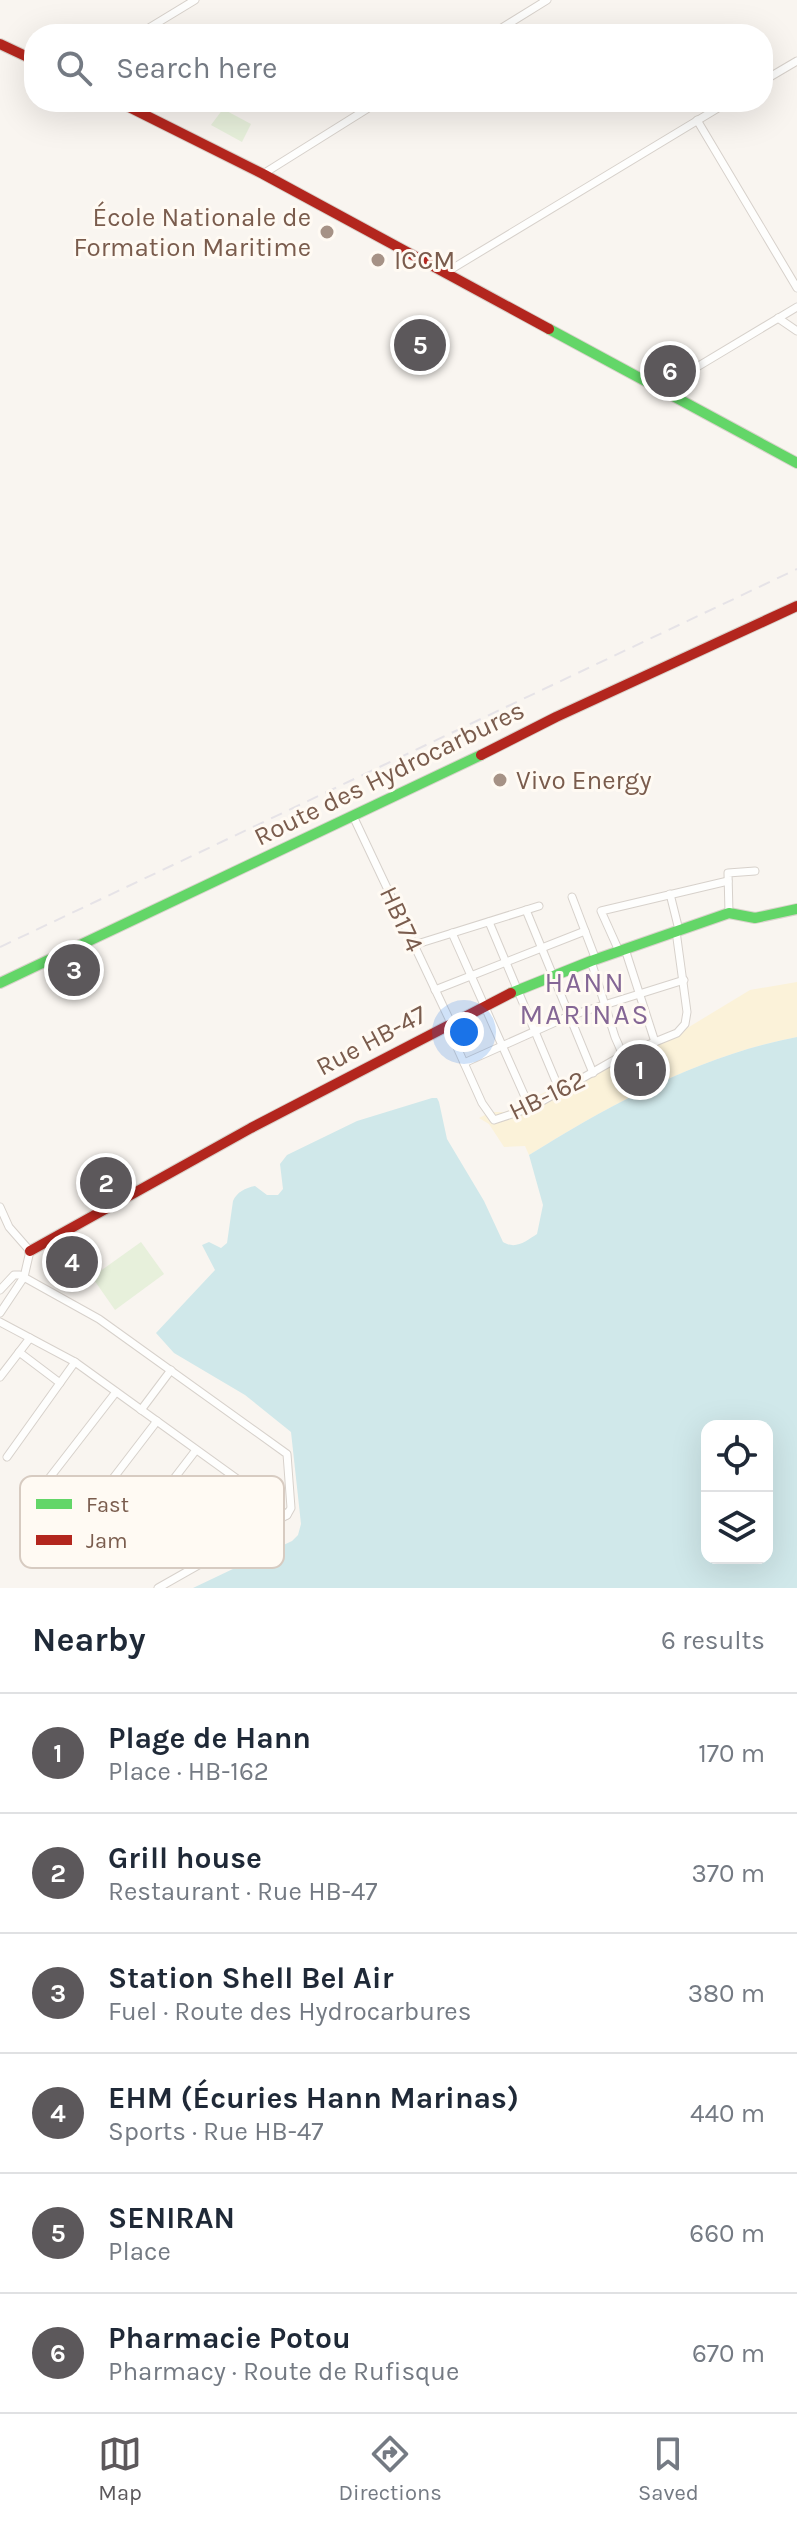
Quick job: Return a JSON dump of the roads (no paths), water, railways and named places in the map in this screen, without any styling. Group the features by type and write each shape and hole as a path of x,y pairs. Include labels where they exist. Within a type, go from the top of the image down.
{"street":[{"path":"155,24 195,0"},
{"path":"508,24 547,0"},
{"path":"0,44 24,55"},
{"path":"773,75 797,61"},
{"path":"139,112 263,174 797,463"},
{"path":"263,174 361,112"},
{"path":"445,273 711,112"},
{"path":"697,120 797,288"},
{"path":"662,388 797,307"},
{"path":"778,318 797,331"},
{"name":"Route des Hydrocarbures","path":"0,983 556,717 797,606"},
{"name":"HB174","path":"353,816 435,990 464,1063 494,1120"},
{"path":"655,1042 622,950 601,911 755,871"},
{"path":"728,877 729,913"},
{"name":"HB-162","path":"494,1120 530,1108 623,1055 677,1033 685,1024 684,980 670,894"},
{"path":"572,897 594,961 603,1004 623,1055"},
{"path":"414,945 539,906"},
{"name":"Rue HB-47","path":"30,1251 251,1128 518,990 729,913 755,918 797,909"},
{"path":"526,910 593,1073"},
{"path":"489,922 560,1091"},
{"path":"435,990 585,931"},
{"path":"452,933 530,1108"},
{"path":"464,1063 569,1016 684,980"},
{"path":"0,1207 9,1227 30,1251 24,1277 0,1313"},
{"path":"0,1234 9,1227"},
{"path":"0,1290 14,1275 24,1277 99,1319 287,1454 291,1508 284,1517"},
{"path":"0,1322 75,1362 233,1476"},
{"path":"0,1377 30,1338"},
{"path":"19,1352 60,1383"},
{"path":"7,1457 75,1362"},
{"path":"141,1410 171,1370"},
{"path":"51,1476 116,1392"},
{"path":"115,1476 157,1421"},
{"path":"176,1476 196,1450"},
{"path":"158,1588 193,1568"}],"water":[{"path":"797,1037 797,1588 193,1588 235,1568 284,1568 284,1545 298,1535 301,1524 291,1432 245,1395 174,1353 156,1333 215,1270 202,1245 209,1242 221,1248 227,1243 233,1201 239,1193 255,1186 267,1195 278,1195 283,1189 280,1164 287,1155 357,1121 437,1098 447,1139 484,1201 503,1242 517,1245 537,1234 543,1205 529,1155 625,1100 692,1069 761,1045"}],"railway":[{"path":"0,947 797,569"}],"place":[{"name":"École Nationale de Formation Maritime","path":"327,232"},
{"name":"ICCM","path":"378,260"},
{"name":"SENIRAN","path":"420,345"},
{"name":"Pharmacie Potou","path":"670,371"},
{"name":"Vivo Energy","path":"500,780"},
{"name":"Station Shell Bel Air","path":"74,970"},
{"name":"Plage de Hann","path":"640,1070"},
{"name":"Grill house","path":"106,1183"},
{"name":"EHM (Écuries Hann Marinas)","path":"72,1262"}],"district":[{"name":"HANN MARINAS","path":"585,998"}]}
